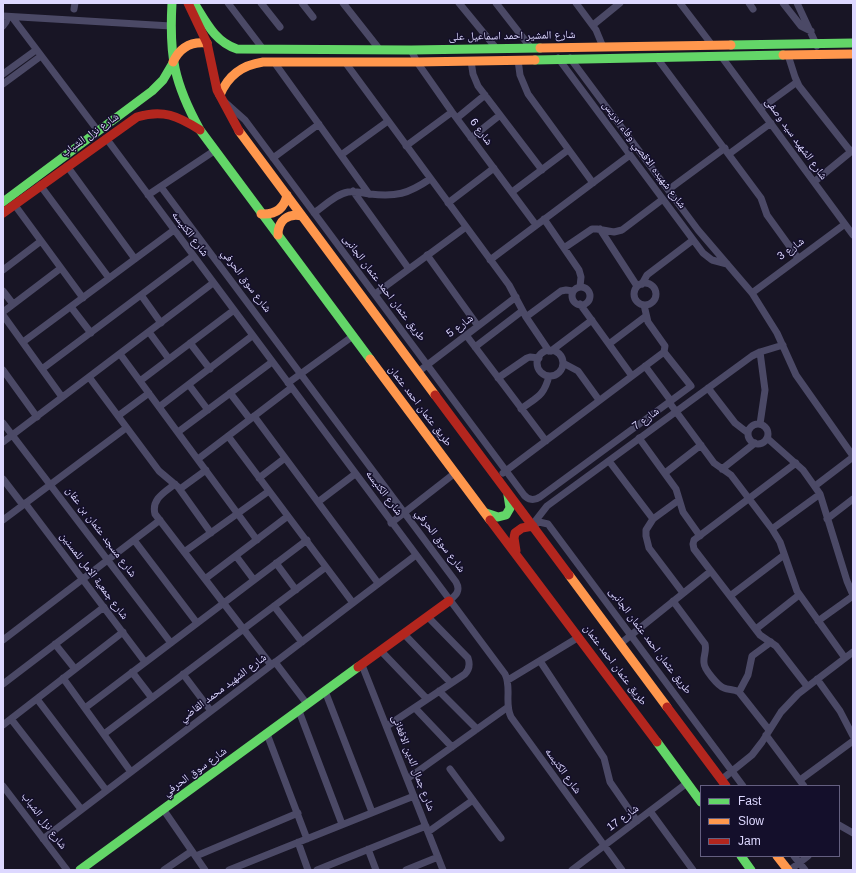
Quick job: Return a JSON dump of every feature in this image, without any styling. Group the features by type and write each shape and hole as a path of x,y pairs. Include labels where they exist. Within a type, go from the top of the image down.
{"main road":[{"name":"طريق عثمان احمد عثمان","path":"172,3 171,26 173,63 182,94 200,130 214,151 700,801"},
{"name":"طريق عثمان احمد عثمان","path":"188,3 207,43 215,81 221,97 240,132 723,783"},
{"name":"شارع المشير احمد اسماعيل على","path":"194,3 217,38 224,44 237,49 380,51 853,43"},
{"name":"شارع نزل الشباب","path":"3,202 158,86 167,75 175,56 186,45 192,42 207,43"},
{"path":"221,97 228,79 243,67 256,63 417,62 853,54"},
{"name":"شارع نزل الشباب","path":"3,213 40,185 137,117 152,113 168,113 200,130"},
{"path":"261,214 270,214 278,211 284,204 287,196"},
{"path":"278,236 278,227 283,220 294,215 302,216"},
{"path":"485,512 498,517 506,515 510,508 507,493"},
{"path":"516,553 513,538 515,532 520,529 533,526"},
{"name":"شارع سوق الحرفي","path":"80,870 450,601"},
{"path":"742,857 752,870"},
{"path":"778,857 789,870"}],"street":[{"path":"229,3 263,49"},
{"path":"261,3 280,27"},
{"path":"302,3 313,17"},
{"path":"343,3 380,51"},
{"path":"459,3 496,48"},
{"path":"496,3 531,48"},
{"path":"576,3 593,25 599,35 603,47"},
{"path":"593,25 620,3"},
{"path":"783,3 801,26 811,31"},
{"path":"797,3 817,44 818,54"},
{"path":"682,4 712,45"},
{"path":"8,17 171,26"},
{"path":"3,26 8,17"},
{"path":"8,17 41,56 98,131"},
{"name":"شارع شهيده الاقصي وفاء ادريس","path":"552,48 693,240 707,257 727,264"},
{"name":"شارع شهيده الاقصي وفاء ادريس","path":"564,48 698,230 752,293 772,323 796,375 853,457"},
{"path":"3,74 36,50"},
{"name":"شارع 6","path":"411,50 417,62 454,115 536,225"},
{"path":"788,55 797,82 852,151 814,182"},
{"path":"3,84 41,56"},
{"name":"شارع الشهيد سيد وصفى","path":"721,56 853,235"},
{"path":"657,58 761,198 767,215 798,258"},
{"path":"518,60 520,75 528,94 593,182"},
{"path":"471,61 474,78 478,86 542,170"},
{"path":"274,62 369,194"},
{"path":"344,62 509,285 524,314 550,351"},
{"path":"760,109 797,82"},
{"path":"406,146 485,95"},
{"name":"طريق عثمان احمد عثمان الجانبى","path":"221,97 245,120 524,495"},
{"path":"471,138 500,115"},
{"path":"341,155 388,121"},
{"path":"668,190 771,123"},
{"path":"273,158 318,124"},
{"name":"شارع الكنيسه","path":"106,138 505,674 508,680 508,707 512,720 622,870"},
{"path":"512,192 568,150"},
{"path":"148,195 214,151"},
{"path":"490,260 630,155"},
{"path":"67,166 135,259"},
{"path":"448,203 494,168"},
{"path":"646,176 654,170"},
{"path":"314,213 338,196 353,192 392,195 406,193 430,179"},
{"path":"40,185 109,278"},
{"name":"شارع سوق الحرفي","path":"161,187 458,585 457,594 450,601"},
{"path":"353,192 409,269"},
{"path":"564,248 589,230 600,229 614,232 622,230 663,199"},
{"path":"14,204 83,298"},
{"path":"544,219 579,270 581,277 577,289 572,294 573,299 575,302 580,304 632,376"},
{"name":"شارع 3","path":"752,293 845,224"},
{"path":"374,294 466,227"},
{"path":"600,229 640,285"},
{"path":"23,342 174,230"},
{"path":"640,285 645,283 651,285 656,290 653,302 644,305 638,303 634,292 647,275 693,240"},
{"path":"3,270 41,241"},
{"path":"42,370 193,256"},
{"path":"427,256 478,326"},
{"path":"3,312 61,268"},
{"path":"3,442 213,283"},
{"path":"475,347 561,291 586,288 590,299 586,303 580,304"},
{"path":"3,291 13,304"},
{"path":"141,295 161,322"},
{"name":"شارع 5","path":"418,372 516,297"},
{"path":"497,478 664,352 666,349 664,344 649,324 644,305"},
{"path":"71,307 91,333"},
{"path":"140,381 234,310"},
{"path":"3,315 62,397"},
{"path":"609,344 646,316"},
{"path":"550,351 592,320"},
{"path":"148,332 169,359"},
{"path":"466,335 546,441"},
{"path":"159,407 252,336"},
{"path":"198,459 252,418 290,386 300,374 353,336"},
{"path":"190,343 210,369"},
{"name":"شارع 7","path":"533,526 547,506 752,356 783,345"},
{"path":"550,351 558,353 561,356 563,363 561,370 556,375 549,376 543,373 539,368 539,358 544,352 550,351"},
{"name":"شارع 7","path":"524,495 531,500 540,497 691,386 664,352"},
{"path":"760,352 765,390 760,424"},
{"path":"120,354 257,540"},
{"path":"498,378 527,358 539,358"},
{"path":"178,432 272,362"},
{"path":"563,363 578,371 600,400"},
{"path":"645,366 676,412 714,463 731,476 772,529 778,538 794,586 845,658"},
{"path":"3,370 37,417"},
{"path":"521,409 543,392 546,388 549,376"},
{"path":"89,377 159,471 178,487 211,533"},
{"path":"189,385 208,410"},
{"path":"708,388 735,423 748,433 750,439 755,443"},
{"path":"118,416 149,393"},
{"path":"230,393 285,458 378,583"},
{"path":"650,416 657,426"},
{"name":"شارع مسجد عثمان بن عفان","path":"3,423 171,643"},
{"path":"722,469 755,443 763,442 767,438 767,429 760,424 753,425 748,433"},
{"path":"3,520 126,428"},
{"path":"228,436 353,602"},
{"path":"639,438 676,489 683,512 700,536"},
{"path":"767,438 796,463 820,494 847,581 853,595 818,621"},
{"path":"665,473 701,446"},
{"path":"815,486 853,457"},
{"path":"259,478 285,458"},
{"path":"609,461 653,519"},
{"path":"796,463 694,540 693,547 762,637 776,646 807,686"},
{"path":"206,470 158,499 154,508 156,514 243,629 307,704"},
{"path":"391,522 456,473"},
{"path":"318,502 355,474"},
{"name":"شارع جمعية الامل للمسنين","path":"3,478 83,579 145,662"},
{"path":"184,552 269,491"},
{"path":"772,529 820,494"},
{"path":"827,518 853,499"},
{"path":"679,500 653,519 646,530 646,542 683,593"},
{"path":"205,579 288,516"},
{"path":"3,640 160,520"},
{"name":"طريق عثمان احمد عثمان الجانبى","path":"533,526 539,522 548,524 742,785"},
{"path":"134,540 197,623"},
{"path":"85,708 306,540"},
{"name":"شارع الشهيد محمد القاضي","path":"43,838 416,555"},
{"path":"730,596 784,555"},
{"path":"236,556 254,580"},
{"path":"276,563 296,590"},
{"path":"104,734 326,567"},
{"path":"620,644 710,571"},
{"path":"756,629 800,596"},
{"path":"673,601 705,644 706,650 703,662 706,669 719,686 739,692 802,783 853,741"},
{"path":"274,606 302,642"},
{"path":"4,682 104,608"},
{"path":"387,726 468,671 470,666 468,658 428,617"},
{"path":"3,725 122,632"},
{"path":"404,634 451,683"},
{"path":"508,680 579,637"},
{"path":"739,692 748,675 752,656 771,642"},
{"path":"55,644 75,669"},
{"path":"381,651 427,699"},
{"path":"723,783 732,771 752,755 789,703 807,686 853,653"},
{"path":"540,661 604,758 610,782 637,820"},
{"name":"شارع جمال الدين الافغانى","path":"362,665 443,870"},
{"path":"132,672 152,698"},
{"path":"183,674 211,711"},
{"path":"63,678 131,772"},
{"path":"817,679 840,711 853,736"},
{"path":"326,691 372,812"},
{"path":"440,691 477,729"},
{"path":"37,699 106,790"},
{"path":"407,779 508,707"},
{"path":"415,708 452,747"},
{"path":"298,711 342,824"},
{"path":"11,719 81,809"},
{"path":"267,734 307,838"},
{"path":"450,769 501,838"},
{"name":"شارع 17","path":"572,870 687,783"},
{"name":"شارع نزل الشباب","path":"3,786 67,870"},
{"path":"229,870 414,796"},
{"path":"317,870 368,849 427,829 473,800"},
{"path":"163,810 205,870"},
{"path":"650,811 693,870"},
{"path":"164,870 194,854 298,813"},
{"path":"298,842 308,870"},
{"path":"368,849 376,870"},
{"path":"406,870 438,857"},
{"path":"795,857 805,870"},
{"path":"789,870 807,857"}],"traffic: fast":[{"path":"172,3 171,39 175,69 184,98 200,130 370,359"},
{"path":"194,3 207,24 217,36 229,46 237,49 411,50 540,48"},
{"path":"731,45 853,43"},
{"path":"535,60 783,55"},
{"path":"3,202 152,91 163,80 173,63"},
{"path":"486,513 498,517 506,515 510,508 508,495"},
{"path":"80,870 358,667"},
{"path":"657,742 700,801"},
{"path":"742,857 751,870"}],"traffic: slow":[{"path":"173,62 179,52 187,46 196,43 207,43"},
{"path":"540,48 731,45"},
{"path":"783,55 853,54"},
{"path":"220,95 227,82 242,68 255,63 263,62 535,60"},
{"path":"239,131 435,395"},
{"path":"261,214 271,213 278,210 284,204 287,195"},
{"path":"278,235 280,225 285,219 297,215 302,216"},
{"path":"370,359 490,520"},
{"path":"569,575 667,707"},
{"path":"778,857 788,870"}],"traffic: jam":[{"path":"188,3 207,43 217,90 239,131"},
{"path":"3,213 137,117 155,114 170,115 185,121 200,130"},
{"path":"435,395 569,575"},
{"path":"490,520 657,742"},
{"path":"516,551 514,538 515,533 522,528 533,526"},
{"path":"358,667 449,601"},
{"path":"667,707 725,785"}]}
